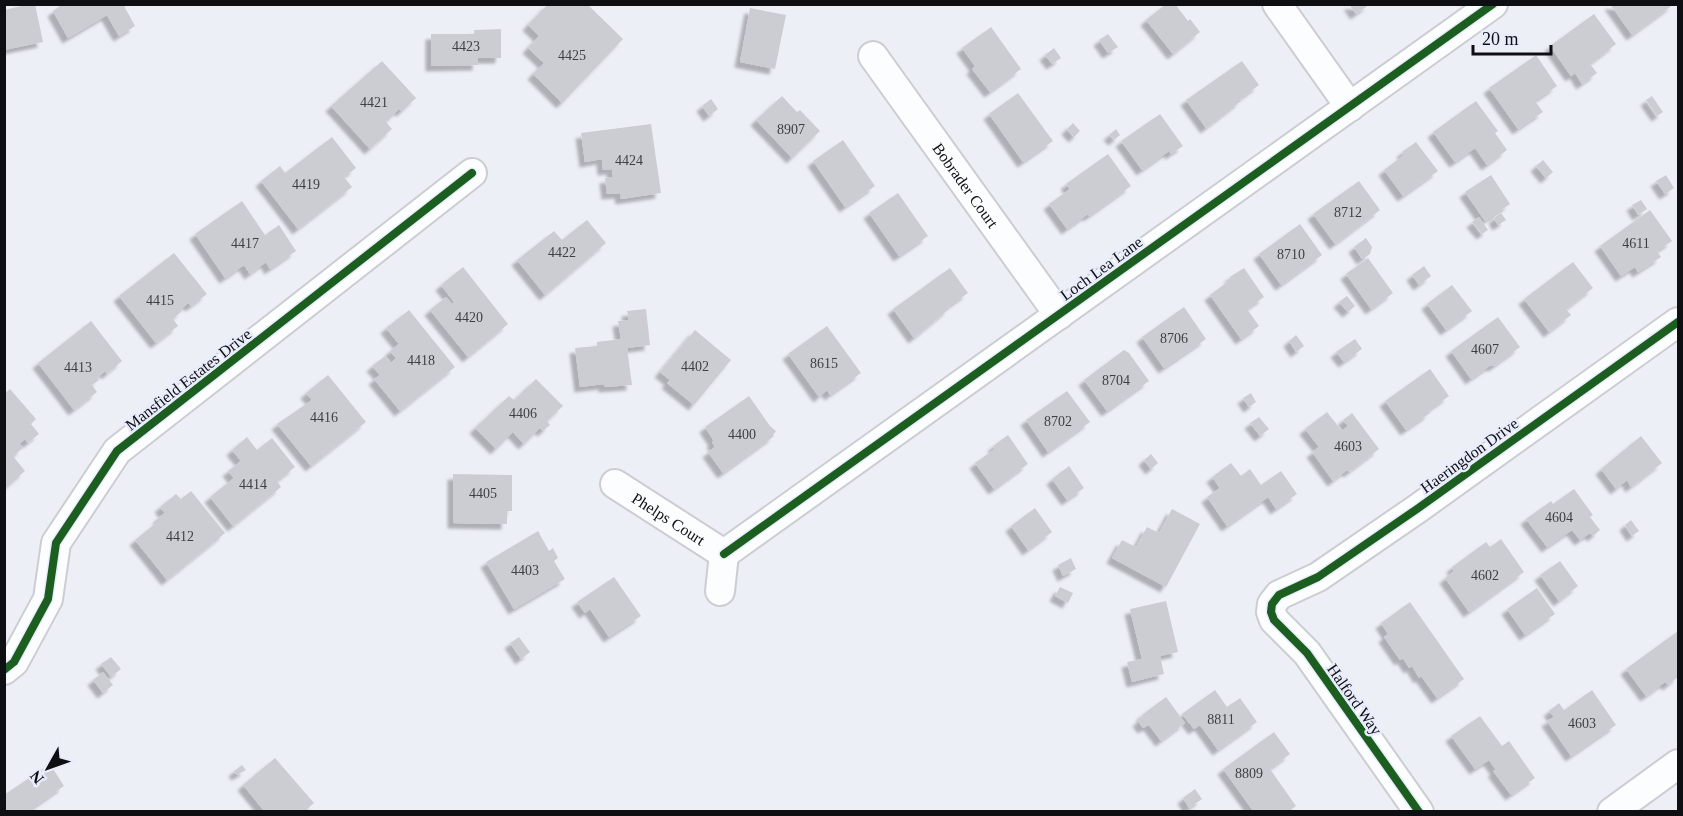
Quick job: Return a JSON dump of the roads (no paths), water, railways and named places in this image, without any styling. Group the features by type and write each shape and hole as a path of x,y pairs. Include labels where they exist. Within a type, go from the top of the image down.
{"street":[{"path":"1277,4 1350,106"},
{"name":"Loch Lea Lane","path":"724,554 1493,4"},
{"name":"Bobrader Court","path":"873,57 1059,315"},
{"name":"Mansfield Estates Drive","path":"4,670 14,662 48,599 56,543 117,451 472,173"},
{"name":"Haeringdon Drive","path":"1272,604 1278,595 1318,577 1417,509 1678,322"},
{"name":"Phelps Court","path":"615,484 724,554"},
{"path":"720,591 724,554"},
{"name":"Halford Way","path":"1272,604 1271,612 1274,620 1307,653 1419,812"},
{"path":"1611,812 1678,764"}]}
